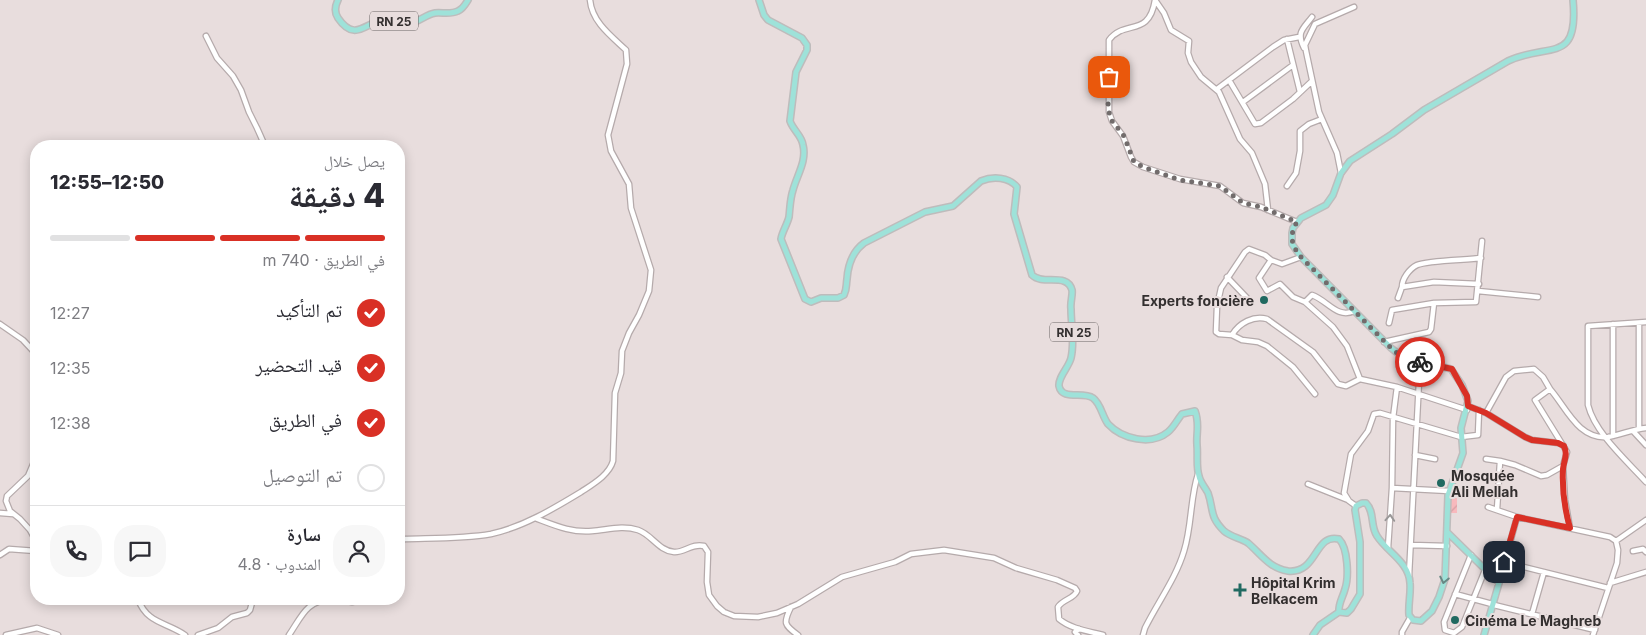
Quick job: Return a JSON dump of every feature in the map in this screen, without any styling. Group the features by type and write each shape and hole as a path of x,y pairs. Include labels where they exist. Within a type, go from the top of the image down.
{"main road":[{"name":"RN 25","path":"338,0 335,8 339,19 346,26 362,30 382,20 406,24 414,23 436,13 454,13 464,7 468,0"},
{"name":"RN 25","path":"759,0 764,15 768,20 802,38 807,44 807,50 796,72 790,121 792,127 801,138 804,156 793,188 788,219 781,240 801,294 805,299 811,302 821,298 838,298 844,295 851,259 857,248 864,243 925,212 953,206 981,181 1003,178 1013,182 1017,187 1014,214 1032,275 1041,281 1062,280 1071,287 1072,291 1071,309 1074,330 1069,364 1060,381 1059,387 1062,392 1093,398 1111,426 1122,433 1138,439 1148,440 1161,436 1173,427 1182,414 1195,412 1199,424 1197,442 1198,474 1208,493 1212,516 1230,535 1245,542 1264,561 1285,570 1298,570 1305,567 1313,559 1322,543 1333,537 1339,538 1344,547 1346,565 1346,586 1339,612"},
{"path":"1313,635 1320,624 1339,612 1351,610 1360,594 1360,542 1355,510 1356,506 1362,502 1369,506 1376,534 1402,564 1409,577 1408,609 1410,618 1421,622 1432,611 1445,579 1449,491 1462,457 1462,423 1468,408 1467,396 1452,369 1401,356 1384,342 1301,257 1294,248 1291,238 1293,228 1297,222 1326,205 1341,173 1350,161 1392,134 1424,110 1508,61 1521,56 1561,48 1572,32 1573,0"},
{"path":"1448,532 1499,583 1484,635"}],"street":[{"path":"405,539 492,534 535,518 565,502 592,484 612,466 615,393 621,373 622,351 629,333 640,315 649,291 651,270 631,208 629,184 611,151 608,135 627,64 626,50 604,29 595,17 590,0"},
{"path":"1155,0 1172,30 1189,41 1188,53 1191,62 1200,77 1217,89 1240,139 1250,148 1265,184 1268,210"},
{"path":"1155,0 1149,17 1145,22 1137,27 1120,30 1113,34 1109,40 1109,112 1112,121 1124,136 1134,162 1180,180 1220,186 1243,203 1268,210 1297,222"},
{"path":"1341,173 1337,153 1322,119 1311,82 1305,45 1315,24 1354,7"},
{"path":"1306,51 1300,33 1312,17"},
{"path":"206,36 217,58 233,76 241,90 248,112 263,140"},
{"path":"1217,89 1273,47 1287,39 1300,37"},
{"path":"1287,39 1300,92"},
{"path":"1243,102 1293,66"},
{"path":"1229,80 1255,124 1261,123 1293,99 1311,82"},
{"path":"1287,186 1296,173 1300,151 1300,131 1309,124 1322,119"},
{"path":"1389,323 1392,310 1434,303 1476,302 1482,241"},
{"path":"1301,257 1282,264 1249,249 1245,252 1221,288 1215,327 1219,334 1232,335 1242,340 1262,343 1267,346 1293,367 1315,394"},
{"path":"1398,298 1404,278 1416,265 1481,258"},
{"path":"1271,260 1260,278 1267,291 1280,284 1293,297 1305,302 1334,327 1347,346 1360,379"},
{"path":"1227,277 1247,298"},
{"path":"1402,287 1434,282 1479,284"},
{"path":"1478,291 1538,297"},
{"path":"1305,302 1312,295 1339,312 1350,313 1354,311"},
{"path":"1384,342 1429,332 1434,303"},
{"path":"1232,335 1235,330 1250,319 1260,317 1267,319 1313,352 1338,384 1346,386 1360,379 1418,392 1480,410 1532,440 1558,443 1564,446"},
{"path":"1646,322 1588,326 1588,405 1593,419 1606,437 1646,482"},
{"path":"1639,323 1639,428"},
{"path":"0,324 30,348"},
{"path":"1613,324 1613,436"},
{"path":"1409,577 1420,362"},
{"path":"1486,413 1506,377 1514,371 1534,368 1544,377 1550,389 1575,424 1587,433 1606,437 1639,428 1646,428"},
{"path":"1388,548 1392,488 1393,418 1397,387"},
{"path":"1550,389 1535,400 1567,452 1563,466 1565,500 1570,528"},
{"path":"1356,506 1344,493 1353,450 1368,431 1374,414 1378,412 1461,437 1478,435 1480,410"},
{"path":"1633,431 1646,445"},
{"path":"1415,455 1435,459"},
{"path":"1486,459 1515,464 1541,476 1547,475 1563,466"},
{"path":"1497,510 1500,461"},
{"path":"30,471 28,476 7,496 8,507 30,530"},
{"path":"1143,635 1148,622 1175,574 1184,552 1191,518 1194,485 1198,474"},
{"path":"1308,484 1349,500"},
{"path":"1392,488 1449,491"},
{"path":"1455,594 1594,632 1618,563 1616,541 1610,537 1517,517 1488,507"},
{"path":"0,513 13,514"},
{"path":"1499,583 1517,517"},
{"path":"535,518 560,528 578,531 592,531 611,527 640,531 671,552 677,552 692,546 704,546 708,552 707,582 710,595 717,606 724,612 734,616 758,617 777,613 792,607 842,578 895,562 911,554 944,550 994,558 1016,568 1057,580 1075,588 1078,592 1076,595 1061,602 1058,606 1057,613 1059,619 1079,629 1103,635"},
{"path":"1616,541 1646,520"},
{"path":"1411,545 1447,546"},
{"path":"0,555 9,549 30,551"},
{"path":"1633,551 1643,549 1646,552"},
{"path":"1471,555 1444,622 1445,630 1454,632 1462,627 1486,570"},
{"path":"1504,562 1609,586 1646,572"},
{"path":"1532,614 1544,572"},
{"path":"140,605 149,616 186,635"},
{"path":"198,635 218,628 232,618 247,613 251,605"},
{"path":"289,635 310,605"},
{"path":"792,607 786,618 786,624 798,635"},
{"path":"1402,635 1410,618"},
{"path":"6,635 37,628 58,635"},
{"path":"1078,635 1075,632 1079,629"}],"shaded area":[{"path":"1450,498 1457,498 1457,513 1450,513"}],"way so far":[{"path":"1109,77 1109,112 1112,121 1124,136 1134,162 1180,180 1220,186 1243,203 1261,207 1297,222 1293,228 1291,238 1294,248 1301,257 1391,348 1401,356 1420,362"}],"place":[{"name":"Experts foncière","path":"1264,300"},
{"name":"Mosquée Ali Mellah","path":"1441,483"},
{"name":"Hôpital Krim Belkacem","path":"1240,590"},
{"name":"Cinéma Le Maghreb","path":"1455,620"}],"route":[{"path":"1420,362 1452,369 1462,384 1467,396 1468,406 1486,413 1532,440 1558,443 1564,446 1567,452 1563,466 1565,500 1570,528 1517,517 1504,562"}]}
